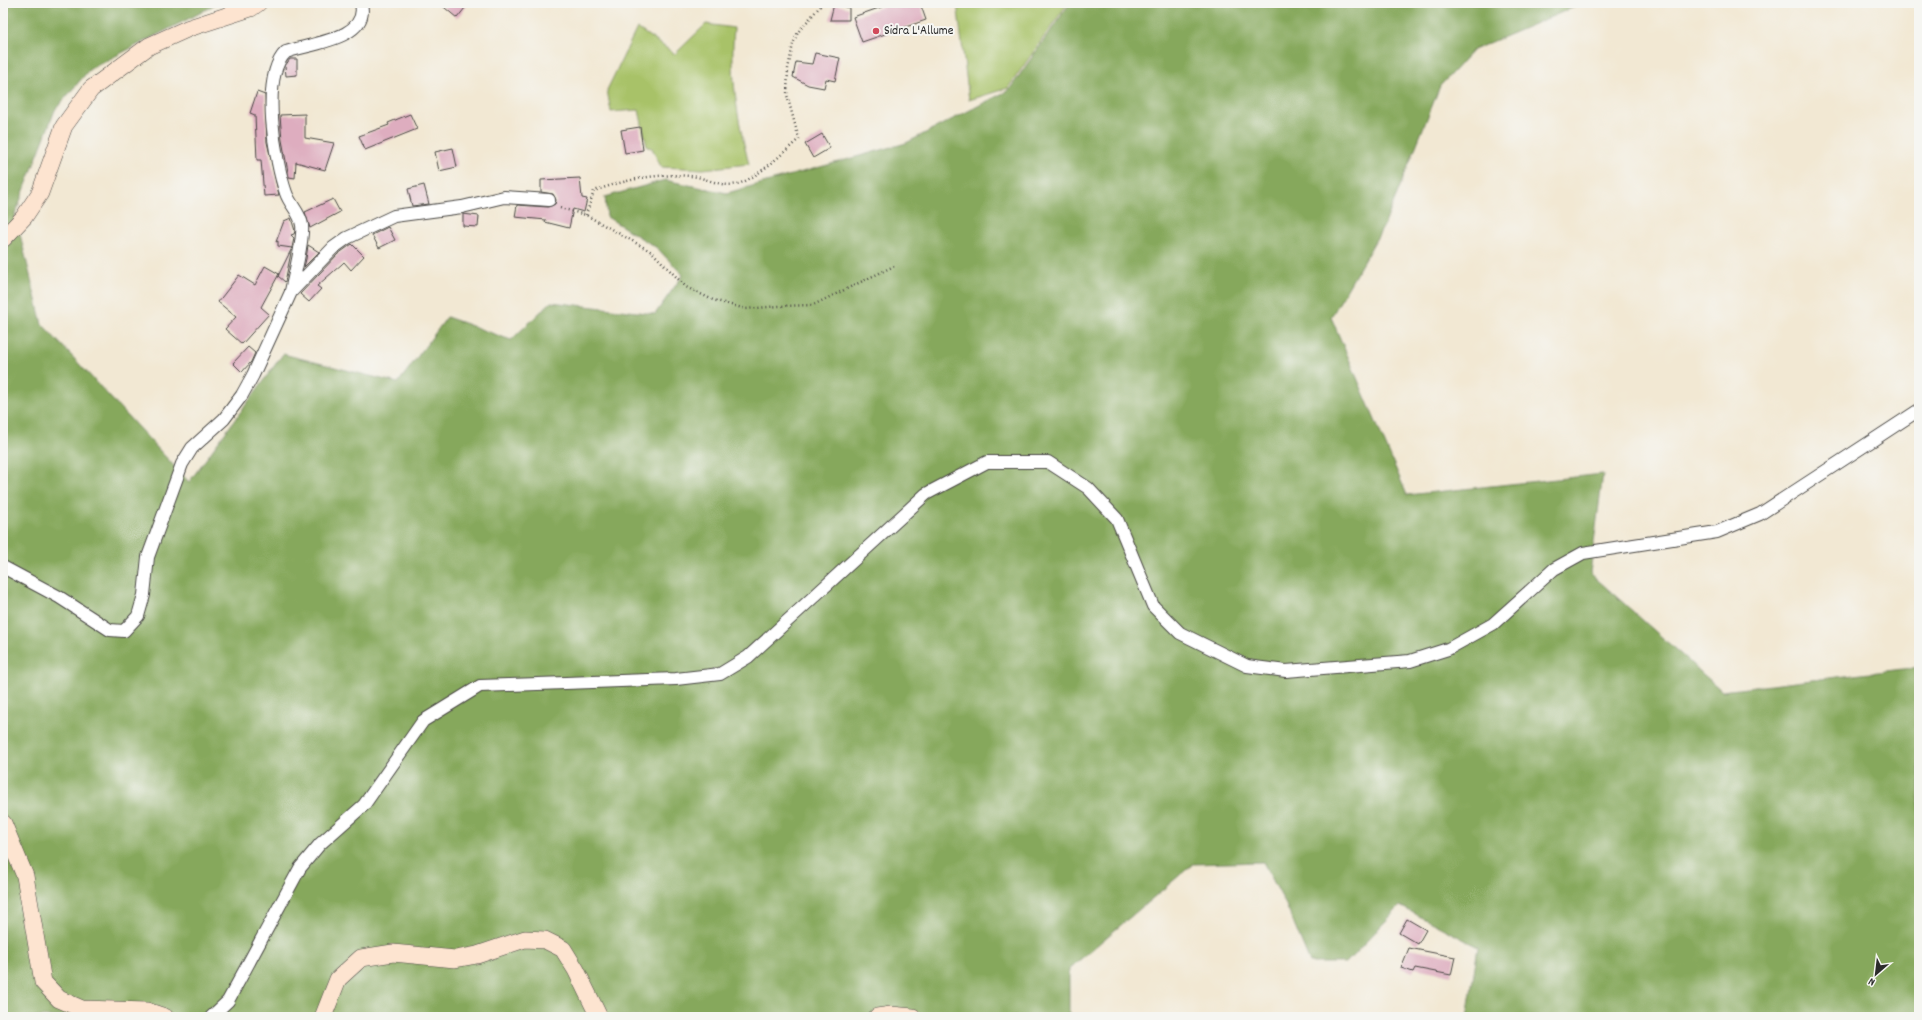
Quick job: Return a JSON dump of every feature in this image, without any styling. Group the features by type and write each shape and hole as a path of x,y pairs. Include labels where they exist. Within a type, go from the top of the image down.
{"street":[{"path":"3,239 24,217 40,193 64,126 92,89 149,46 189,28 251,8 258,3"},
{"path":"3,567 59,597 110,630 124,631 138,616 144,595 148,556 182,464 192,448 224,419 242,395 253,375 291,292 302,227 299,214 286,193 276,147 271,116 276,67 286,52 312,46 334,38 357,26 363,12 362,4 360,3"},
{"path":"291,292 333,248 347,238 394,216 462,206 504,197 549,200"},
{"path":"211,1017 228,1001 300,868 320,844 364,805 423,721 480,686 676,679 720,674 748,657 926,494 987,462 1048,462 1088,488 1117,519 1154,606 1180,633 1247,666 1286,671 1410,661 1448,649 1493,624 1554,569 1583,553 1717,532 1760,514 1919,410"},
{"path":"3,823 26,876 43,982 59,999 82,1008 147,1011 165,1017"},
{"path":"323,1017 338,979 361,958 393,953 455,959 477,955 524,940 544,940 563,949 576,970 599,1017"},
{"path":"877,1017 891,1015 913,1017"}],"path":[{"path":"586,215 594,191 627,180 663,176 690,176 717,182 726,186 738,184 758,173 799,139 787,95 788,69 793,44 798,32 823,3"},
{"path":"549,200 560,208 586,215 652,252 686,287 713,300 746,309 813,305 894,266"}],"green space":[{"path":"3,3 217,3 90,69 55,110 15,214 42,324 189,482 283,354 398,383 447,317 511,340 551,302 655,314 683,275 657,248 607,217 605,197 665,180 727,193 906,143 1009,90 1070,3 1584,3 1473,50 1440,86 1385,224 1331,317 1407,495 1603,474 1590,573 1722,691 1919,667 1919,1017 1467,1017 1478,947 1400,906 1346,963 1310,963 1286,905 1263,862 1193,864 1069,969 1069,1017 3,1017"},
{"path":"957,3 1068,3 1008,88 969,100"},
{"path":"706,24 734,28 734,79 741,130 749,164 703,169 661,167 652,148 647,147 639,110 611,112 607,90 637,28 675,54"}],"building":[{"path":"439,3 469,3 457,18"},
{"name":"Sidra L'Allume","path":"893,3 920,3 926,20 862,42 853,17"},
{"path":"834,4 849,8 849,20 830,20"},
{"path":"815,53 840,58 835,81 826,79 824,88 808,85 793,77 796,62 812,64"},
{"path":"290,59 297,59 297,75 286,76 285,66"},
{"path":"257,92 265,95 267,142 279,195 264,196 261,160 257,160 255,115 250,113"},
{"path":"305,114 305,138 334,143 325,170 296,162 295,178 289,177 282,140 280,115"},
{"path":"410,114 417,129 365,150 359,136 389,125 388,123"},
{"path":"640,127 643,150 625,153 621,130"},
{"path":"822,134 830,148 813,158 805,144"},
{"path":"453,148 457,167 439,171 435,152"},
{"path":"580,178 582,198 587,199 584,212 573,209 569,228 545,222 546,220 515,217 517,205 548,207 555,204 556,200 553,194 541,192 541,180"},
{"path":"424,185 429,204 412,206 408,189"},
{"path":"333,199 340,212 310,228 305,212"},
{"path":"463,214 479,216 478,227 463,226"},
{"path":"291,218 295,231 294,234 291,235 294,238 292,248 278,246 278,241 276,242 284,221"},
{"path":"388,227 395,240 379,248 372,235"},
{"path":"352,244 364,256 351,270 344,262 317,286 321,289 309,302 300,294 338,254"},
{"path":"308,245 319,252 304,267 306,259"},
{"path":"292,248 285,282 278,276"},
{"path":"265,266 279,274 261,307 269,314 242,344 225,329 236,317 218,302 239,275 255,285"},
{"path":"248,347 255,353 251,362 242,372 233,363"},
{"path":"1407,919 1426,930 1418,944 1399,933"},
{"path":"1409,948 1455,957 1451,975 1415,968 1413,972 1401,968"}],"place":[{"name":"Sidra L'Allume","path":"876,31"}]}
